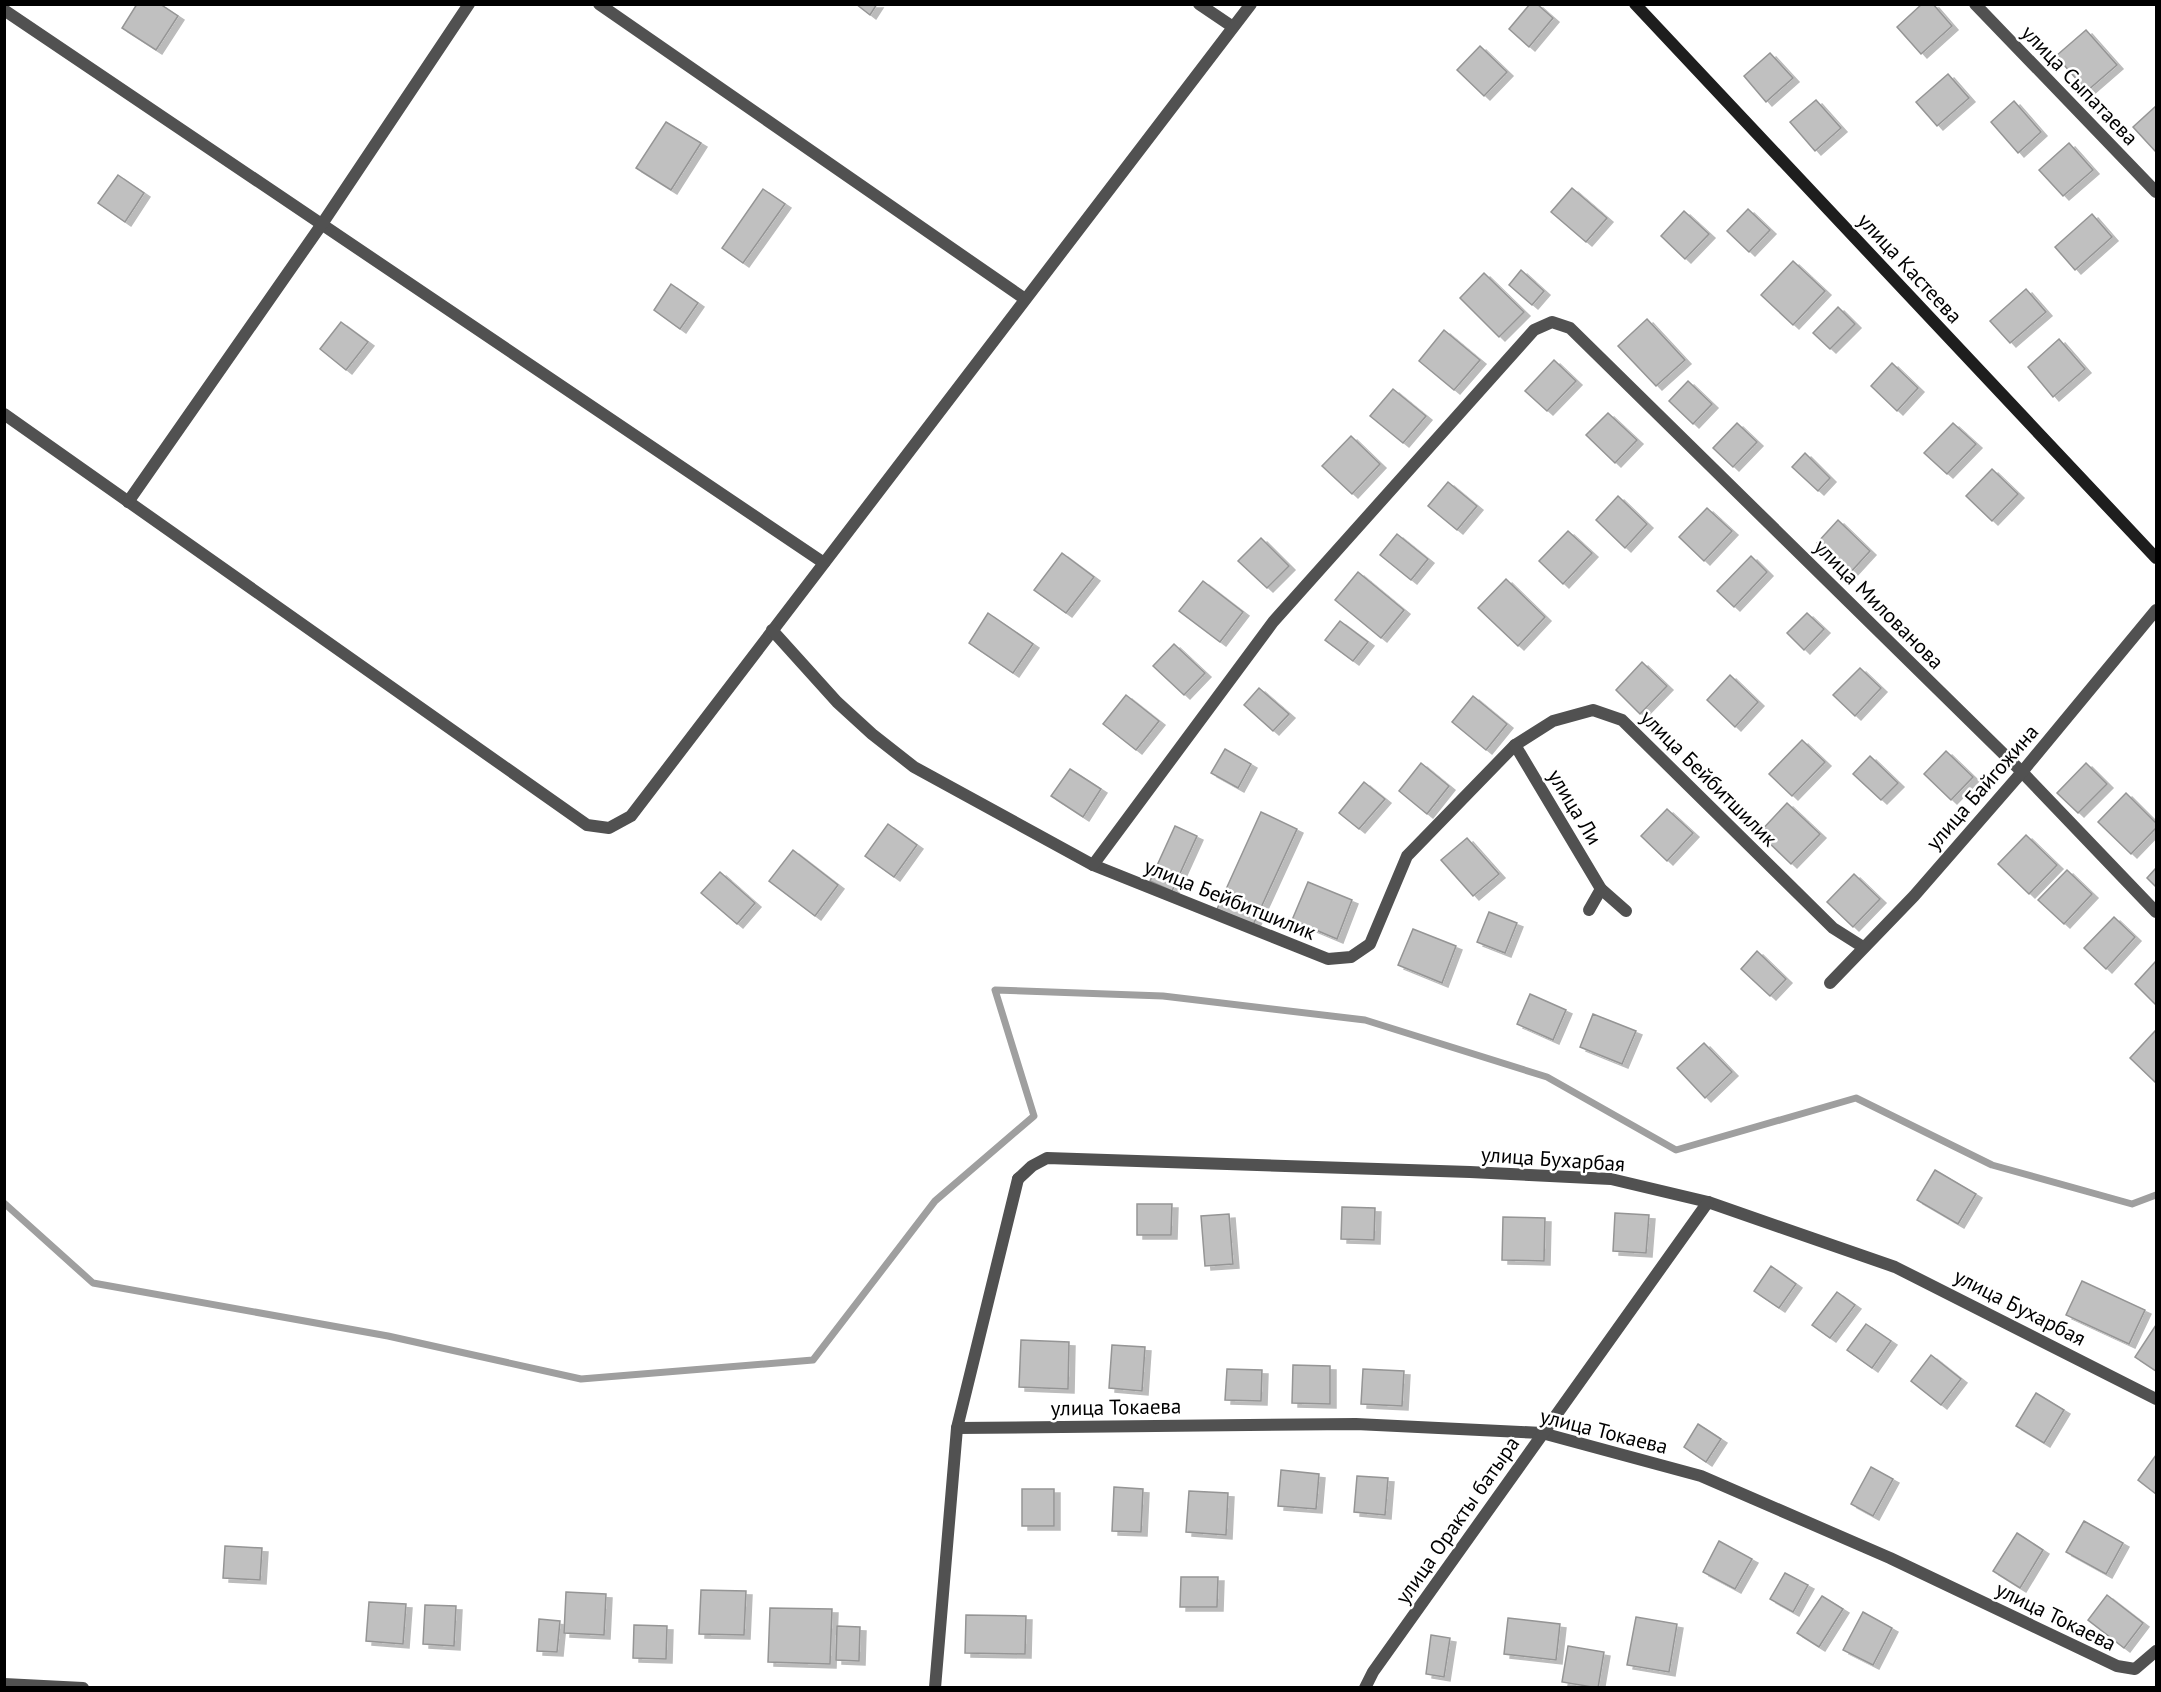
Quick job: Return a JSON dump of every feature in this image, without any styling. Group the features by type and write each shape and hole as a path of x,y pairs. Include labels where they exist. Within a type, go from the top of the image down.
{"street":[{"path":"128,502 322,224 469,4"},
{"path":"599,4 1025,299"},
{"path":"1199,4 1233,27"},
{"path":"4,414 587,825 609,828 631,816 1251,4"},
{"name":"улица Кастеева","path":"1635,4 2157,558"},
{"name":"улица Сыпатаева","path":"1975,4 2157,192"},
{"path":"4,10 824,563"},
{"name":"улица Милованова","path":"1093,865 1273,622 1534,330 1552,322 1570,328 2022,772 2157,912"},
{"name":"улица Байгожина","path":"1830,983 1914,896 2022,772 2157,610"},
{"name":"улица Бейбитшилик","path":"772,630 837,702 872,734 914,767 1093,865 1329,960 1351,957 1370,944 1407,856 1515,745 1552,721 1593,710 1622,720 1833,928 1863,947"},
{"name":"улица Ли","path":"1515,745 1601,889 1626,910"},
{"path":"1589,910 1601,889"},
{"name":"улица Бухарбая","path":"957,1428 1018,1179 1032,1166 1047,1158 1423,1170 1611,1179 1708,1202 1895,1267 2157,1399"},
{"name":"улица Оракты батыра","path":"1365,1688 1373,1672 1708,1202"},
{"name":"улица Токаева","path":"957,1428 1356,1424 1542,1434 1701,1476 1890,1557 2117,1666 2135,1669 2157,1651"},
{"path":"934,1688 957,1428"},
{"path":"4,1684 83,1688"}],"building":[{"path":"137,4 160,4 178,16 156,50 122,28"},
{"path":"856,4 877,4 870,15"},
{"path":"1530,4 1537,4 1553,18 1529,47 1509,29"},
{"path":"1922,4 1933,4 1952,26 1921,54 1897,27"},
{"path":"2086,30 2117,65 2087,91 2056,56"},
{"path":"1480,46 1507,72 1484,96 1457,70"},
{"path":"1770,53 1793,78 1766,102 1744,76"},
{"path":"1948,74 1969,98 1937,126 1916,102"},
{"path":"1816,100 1841,128 1815,151 1790,122"},
{"path":"2014,101 2041,132 2018,153 1991,122"},
{"path":"2156,106 2156,150 2155,151 2133,127"},
{"path":"666,122 701,143 671,190 636,168"},
{"path":"2069,143 2093,170 2063,196 2039,170"},
{"path":"118,175 144,193 125,222 98,203"},
{"path":"1572,188 1607,218 1586,242 1551,212"},
{"path":"763,189 785,204 743,263 722,248"},
{"path":"1748,209 1770,230 1749,252 1727,231"},
{"path":"1684,211 1709,234 1685,259 1661,236"},
{"path":"2092,214 2112,237 2075,270 2055,247"},
{"path":"1793,261 1825,291 1793,325 1761,295"},
{"path":"1521,270 1544,291 1532,305 1509,285"},
{"path":"1484,273 1524,312 1499,337 1460,298"},
{"path":"671,284 698,303 680,329 654,310"},
{"path":"2026,289 2046,312 2010,343 1990,321"},
{"path":"1838,307 1855,324 1830,349 1813,333"},
{"path":"1647,319 1685,360 1656,386 1618,346"},
{"path":"341,322 368,342 346,370 320,349"},
{"path":"1444,330 1480,360 1454,390 1419,361"},
{"path":"2059,339 2085,369 2053,397 2028,367"},
{"path":"1554,360 1576,381 1547,411 1525,391"},
{"path":"1892,363 1918,388 1897,411 1871,386"},
{"path":"1688,381 1712,404 1693,424 1669,401"},
{"path":"1393,389 1426,416 1403,443 1370,416"},
{"path":"1608,413 1637,440 1615,463 1586,435"},
{"path":"1737,423 1757,442 1733,467 1713,448"},
{"path":"1953,423 1976,444 1947,474 1924,453"},
{"path":"1351,436 1380,464 1352,494 1322,466"},
{"path":"1805,453 1830,478 1818,491 1792,467"},
{"path":"1992,469 2018,494 1992,521 1966,496"},
{"path":"1448,482 1477,506 1457,530 1428,506"},
{"path":"1618,496 1647,524 1625,548 1596,520"},
{"path":"1707,508 1732,531 1704,561 1679,537"},
{"path":"1838,520 1870,551 1849,574 1817,543"},
{"path":"1568,531 1592,553 1563,584 1539,561"},
{"path":"1397,534 1428,559 1411,580 1380,555"},
{"path":"1261,538 1289,566 1267,588 1238,561"},
{"path":"1062,553 1094,577 1066,613 1034,590"},
{"path":"1751,556 1767,572 1734,607 1717,591"},
{"path":"1358,572 1404,610 1381,638 1335,600"},
{"path":"1506,579 1545,617 1518,646 1478,608"},
{"path":"1203,581 1243,612 1220,642 1179,611"},
{"path":"988,613 1033,644 1013,673 969,643"},
{"path":"1807,613 1824,629 1804,650 1787,633"},
{"path":"1340,621 1368,642 1353,661 1325,640"},
{"path":"1174,644 1205,673 1184,695 1153,666"},
{"path":"1642,662 1667,686 1640,714 1616,690"},
{"path":"1860,668 1881,688 1855,716 1833,695"},
{"path":"1730,675 1758,702 1735,727 1707,700"},
{"path":"1259,688 1289,714 1273,731 1244,705"},
{"path":"1126,695 1159,721 1136,750 1103,724"},
{"path":"1473,696 1507,724 1486,750 1452,722"},
{"path":"1802,740 1825,762 1792,796 1769,774"},
{"path":"1225,749 1251,764 1238,788 1211,773"},
{"path":"1946,751 1973,777 1951,800 1924,774"},
{"path":"1870,756 1898,783 1881,800 1853,774"},
{"path":"1421,763 1449,786 1427,814 1399,791"},
{"path":"2086,763 2107,784 2078,813 2057,793"},
{"path":"1070,769 1101,789 1083,817 1051,796"},
{"path":"1364,782 1385,799 1359,829 1339,813"},
{"path":"2126,793 2156,823 2156,828 2131,854 2098,822"},
{"path":"1787,803 1820,834 1791,864 1759,833"},
{"path":"1667,809 1693,833 1667,861 1641,836"},
{"path":"1261,812 1297,829 1253,925 1217,909"},
{"path":"888,824 917,845 894,877 865,856"},
{"path":"1175,826 1197,836 1172,891 1150,881"},
{"path":"2026,835 2057,865 2029,894 1998,864"},
{"path":"1467,838 1499,874 1473,896 1441,860"},
{"path":"793,850 838,885 815,916 769,881"},
{"path":"2156,868 2156,887 2147,878"},
{"path":"2067,870 2092,894 2064,924 2038,900"},
{"path":"720,872 755,903 737,924 701,893"},
{"path":"1854,874 1880,899 1853,927 1827,902"},
{"path":"1308,882 1352,900 1337,939 1292,920"},
{"path":"1489,912 1517,923 1505,953 1477,942"},
{"path":"2114,917 2135,937 2106,969 2084,948"},
{"path":"1413,929 1456,946 1442,983 1398,965"},
{"path":"1757,951 1786,979 1770,996 1741,969"},
{"path":"2156,961 2156,1005 2135,984"},
{"path":"1530,994 1566,1010 1553,1040 1517,1024"},
{"path":"1593,1014 1636,1031 1622,1064 1580,1047"},
{"path":"2156,1030 2156,1080 2155,1082 2130,1058"},
{"path":"1704,1043 1732,1072 1705,1098 1677,1068"},
{"path":"1935,1170 1976,1194 1958,1224 1917,1200"},
{"path":"1137,1204 1172,1204 1171,1235 1137,1235"},
{"path":"1342,1207 1375,1208 1374,1240 1341,1239"},
{"path":"1615,1213 1649,1215 1646,1253 1613,1251"},
{"path":"1229,1214 1233,1264 1205,1266 1201,1216"},
{"path":"1503,1217 1545,1218 1544,1261 1502,1260"},
{"path":"1771,1266 1796,1284 1779,1308 1754,1291"},
{"path":"2082,1281 2145,1310 2129,1344 2066,1315"},
{"path":"1837,1292 1855,1305 1830,1338 1812,1325"},
{"path":"1866,1324 1891,1341 1872,1368 1847,1350"},
{"path":"2156,1325 2156,1371 2135,1357"},
{"path":"1021,1340 1069,1342 1068,1389 1019,1387"},
{"path":"1112,1345 1145,1347 1142,1391 1109,1388"},
{"path":"1931,1355 1961,1379 1941,1405 1911,1381"},
{"path":"1293,1365 1330,1366 1330,1404 1292,1403"},
{"path":"1227,1369 1262,1370 1261,1401 1225,1400"},
{"path":"1363,1369 1404,1371 1402,1406 1361,1404"},
{"path":"2036,1393 2064,1410 2044,1443 2016,1426"},
{"path":"1698,1424 1721,1439 1706,1462 1684,1447"},
{"path":"2156,1455 2156,1494 2138,1480"},
{"path":"1871,1467 1893,1479 1873,1516 1851,1504"},
{"path":"1281,1470 1319,1474 1316,1509 1278,1506"},
{"path":"1357,1476 1388,1478 1385,1515 1354,1512"},
{"path":"1114,1487 1143,1489 1141,1532 1112,1531"},
{"path":"1022,1489 1054,1489 1054,1526 1022,1526"},
{"path":"1189,1491 1228,1493 1226,1535 1186,1532"},
{"path":"2084,1521 2123,1543 2106,1574 2066,1552"},
{"path":"2017,1533 2043,1550 2020,1588 1993,1571"},
{"path":"1719,1541 1752,1559 1735,1589 1703,1572"},
{"path":"225,1546 262,1548 260,1580 223,1578"},
{"path":"1785,1573 1808,1585 1793,1612 1770,1599"},
{"path":"1181,1577 1218,1577 1217,1607 1180,1607"},
{"path":"701,1590 746,1591 744,1635 699,1634"},
{"path":"566,1592 606,1594 604,1635 564,1633"},
{"path":"2107,1595 2143,1623 2124,1648 2088,1620"},
{"path":"1822,1596 1843,1609 1819,1647 1797,1633"},
{"path":"369,1602 406,1604 403,1644 366,1641"},
{"path":"425,1605 456,1606 454,1646 423,1644"},
{"path":"770,1608 832,1609 830,1664 768,1662"},
{"path":"1863,1612 1892,1628 1873,1665 1843,1650"},
{"path":"966,1615 1026,1616 1025,1654 965,1653"},
{"path":"1636,1617 1677,1624 1669,1672 1627,1665"},
{"path":"1508,1618 1560,1624 1556,1660 1504,1654"},
{"path":"539,1619 560,1621 557,1652 537,1651"},
{"path":"634,1625 667,1626 666,1659 633,1658"},
{"path":"837,1626 860,1627 859,1661 836,1660"},
{"path":"1431,1635 1450,1638 1444,1677 1426,1674"},
{"path":"1568,1646 1604,1652 1598,1688 1562,1682"}],"waterway":[{"path":"4,1203 93,1283 388,1336 581,1379 813,1360 935,1201 1034,1116 995,990 1163,996 1365,1020 1547,1077 1676,1150 1856,1098 1992,1165 2132,1204 2156,1195"}]}
